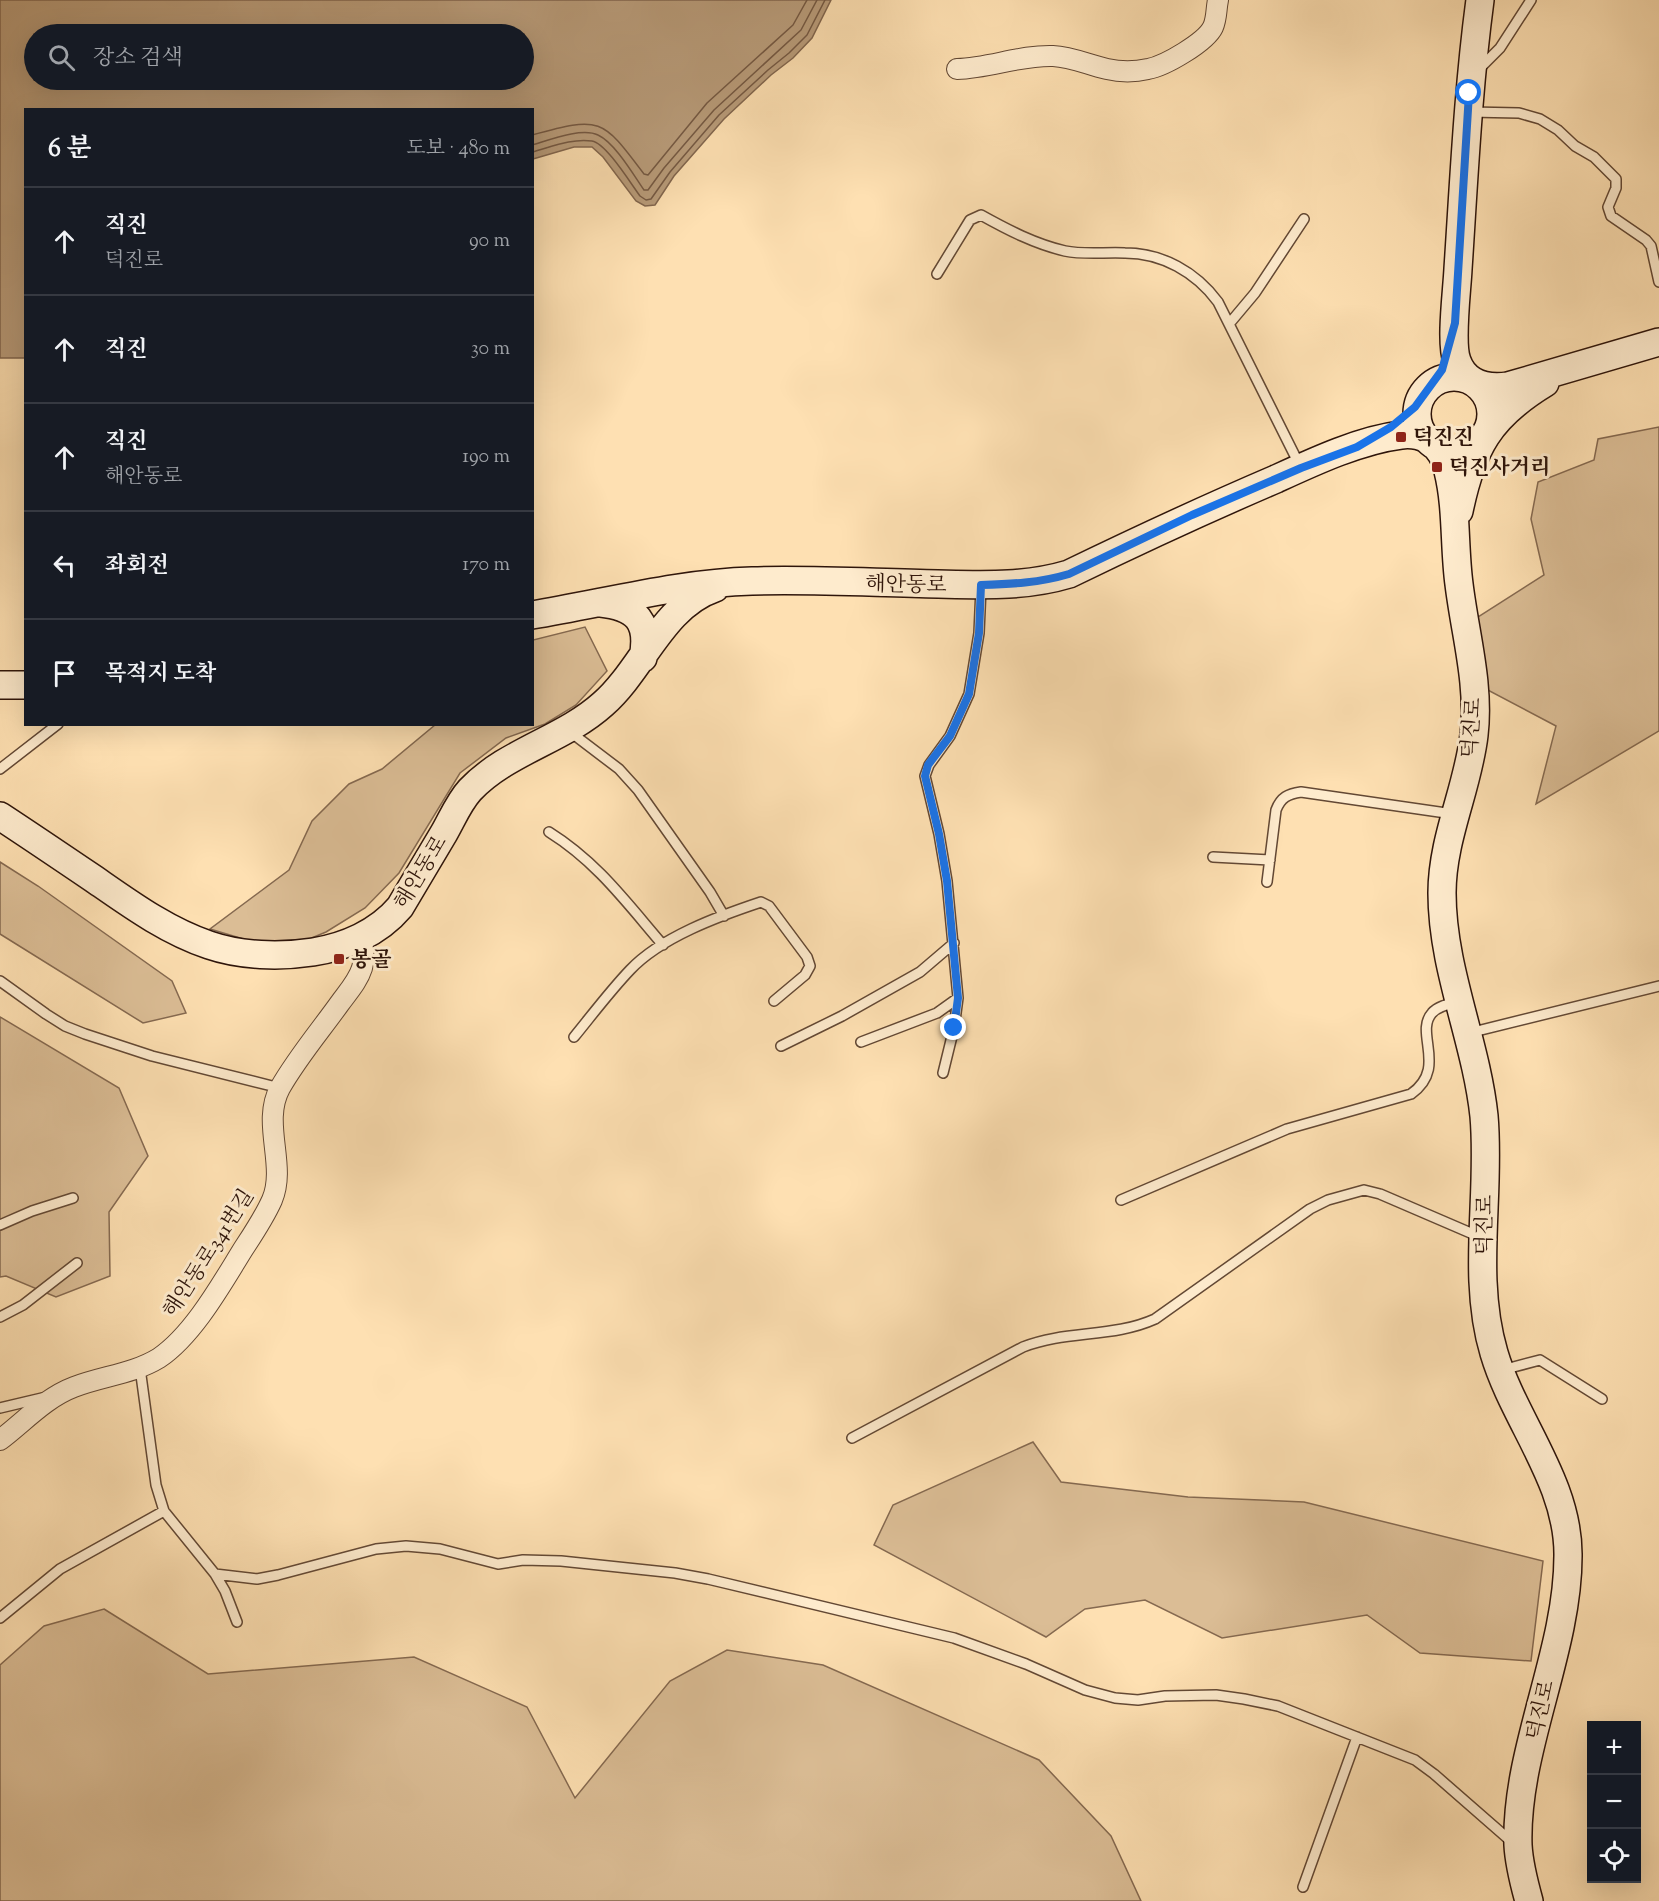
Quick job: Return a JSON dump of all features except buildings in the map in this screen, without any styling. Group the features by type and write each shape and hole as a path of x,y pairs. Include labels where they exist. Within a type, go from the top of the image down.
{"street":[{"path":"957,69 979,68 1032,56 1053,56 1072,58 1108,69 1132,72 1151,69 1203,40 1213,28 1217,16 1218,0"},
{"path":"1455,536 1469,471 1490,423 1489,402 1477,385 1462,372 1456,359 1455,323 1468,112 1480,0"},
{"path":"1455,323 1442,370 1418,406 1421,430 1442,452 1448,469 1455,536"},
{"path":"1426,391 1441,380 1453,377 1494,388 1508,386 1659,342"},
{"path":"1428,439 1447,450 1458,451 1469,448 1479,442 1531,392 1575,367"},
{"name":"해안동로","path":"1357,447 1391,427 1415,407 1426,391"},
{"name":"해안동로","path":"534,615 669,588 751,580 981,585 1048,581 1069,574 1192,515 1301,468 1357,447 1401,435 1416,435 1428,439"},
{"name":"덕진로","path":"1455,536 1458,579 1476,704 1471,755 1443,869 1442,893 1448,953 1479,1083 1484,1115 1486,1165 1482,1238 1488,1327 1500,1371 1554,1488 1568,1534 1569,1557 1563,1610 1522,1797 1518,1848 1529,1901"},
{"name":"해안동로","path":"0,816 143,912 209,945 270,955 323,950 361,937 389,920 400,907 469,791 498,766 586,718 610,697 684,606 712,589 751,580"},
{"path":"600,603 618,605 638,617 644,628 646,642 642,658"},
{"path":"0,685 24,685"},
{"name":"해안동로341번길","path":"0,1440 59,1394 140,1368 160,1357 178,1342 205,1307 265,1214 273,1197 277,1182 273,1111 275,1099 280,1088 358,978 364,958 361,937"}],"lane":[{"path":"1471,75 1500,48 1531,0"},
{"path":"1468,112 1519,113 1540,119 1558,130 1575,146 1594,157 1616,179 1616,188 1608,207 1611,216 1651,246 1659,282"},
{"path":"937,274 970,220 981,215 1018,236 1066,251 1157,256 1173,263 1209,290 1218,303 1301,468"},
{"path":"1228,324 1255,293 1304,219"},
{"path":"943,1073 954,1028 958,998 947,881 939,834 925,776 928,765 953,729 969,694 979,633 981,585"},
{"path":"0,769 55,726"},
{"path":"567,730 619,769 638,790 710,892 724,916"},
{"path":"1267,882 1276,810 1280,801 1290,794 1301,792 1455,815"},
{"path":"549,832 573,847 608,879 663,945"},
{"path":"1213,857 1270,860"},
{"path":"574,1037 631,969 663,945 724,916 761,902 769,906 807,957 810,966 805,975 774,1001"},
{"path":"781,1046 842,1016 920,972 954,943"},
{"path":"0,981 65,1026 85,1034 152,1056 280,1088"},
{"path":"1467,1033 1659,986"},
{"path":"861,1042 937,1013 958,998"},
{"path":"1121,1200 1287,1129 1411,1094 1427,1077 1429,1067 1427,1020 1432,1012 1441,1006 1460,1002"},
{"path":"852,1438 1023,1347 1043,1339 1137,1328 1155,1319 1310,1209 1348,1193 1364,1190 1380,1194 1482,1238"},
{"path":"0,1225 32,1211 73,1198"},
{"path":"0,1317 23,1305 77,1263"},
{"path":"1500,1371 1540,1360 1602,1399"},
{"path":"140,1368 152,1465 164,1510 215,1574 225,1591 237,1622"},
{"path":"0,1408 59,1394"},
{"path":"0,1618 60,1569 164,1510"},
{"path":"215,1574 257,1579 376,1549 406,1546 440,1549 498,1564 523,1560 561,1561 675,1573 749,1588 954,1638 1026,1664 1085,1690 1115,1698 1138,1700 1165,1696 1216,1695 1278,1706 1415,1760 1518,1848"},
{"path":"1303,1887 1357,1737"}],"shaded area":[{"path":"1659,427 1659,731 1536,804 1556,726 1482,687 1470,622 1544,575 1531,519 1538,482 1594,460 1598,439"},
{"path":"585,627 607,671 576,705 545,724 506,738 460,773 399,873 365,908 326,932 302,942 260,944 210,929 289,870 312,821 349,784 382,769 434,726 534,726 534,640"},
{"path":"0,862 38,886 172,981 186,1013 143,1023 0,934"},
{"path":"0,1017 119,1088 148,1156 109,1212 110,1276 56,1297 6,1276 0,1277"},
{"path":"1033,1442 1061,1482 1188,1497 1304,1502 1543,1561 1531,1661 1420,1653 1367,1615 1222,1638 1145,1600 1085,1609 1046,1637 874,1545 893,1505"},
{"path":"104,1609 208,1674 414,1657 527,1707 575,1798 670,1681 727,1650 823,1665 1039,1760 1111,1836 1141,1901 0,1901 0,1665 44,1626"}],"water":[{"path":"0,0 831,0 812,38 793,58 771,75 724,119 674,176 655,205 645,206 636,201 603,157 592,147 574,147 534,159 534,108 24,108 24,358 0,358"}],"place":[{"name":"덕진진","path":"1401,437"},
{"name":"덕진사거리","path":"1437,467"},
{"name":"봉골","path":"339,959"}],"route":[{"path":"954,1028 958,998 947,881 939,834 925,776 928,765 950,736 969,694 979,633 981,585 1025,584 1048,581 1069,574 1192,515 1301,468 1357,447 1391,427 1415,407 1442,370 1455,323 1469,93"}]}
